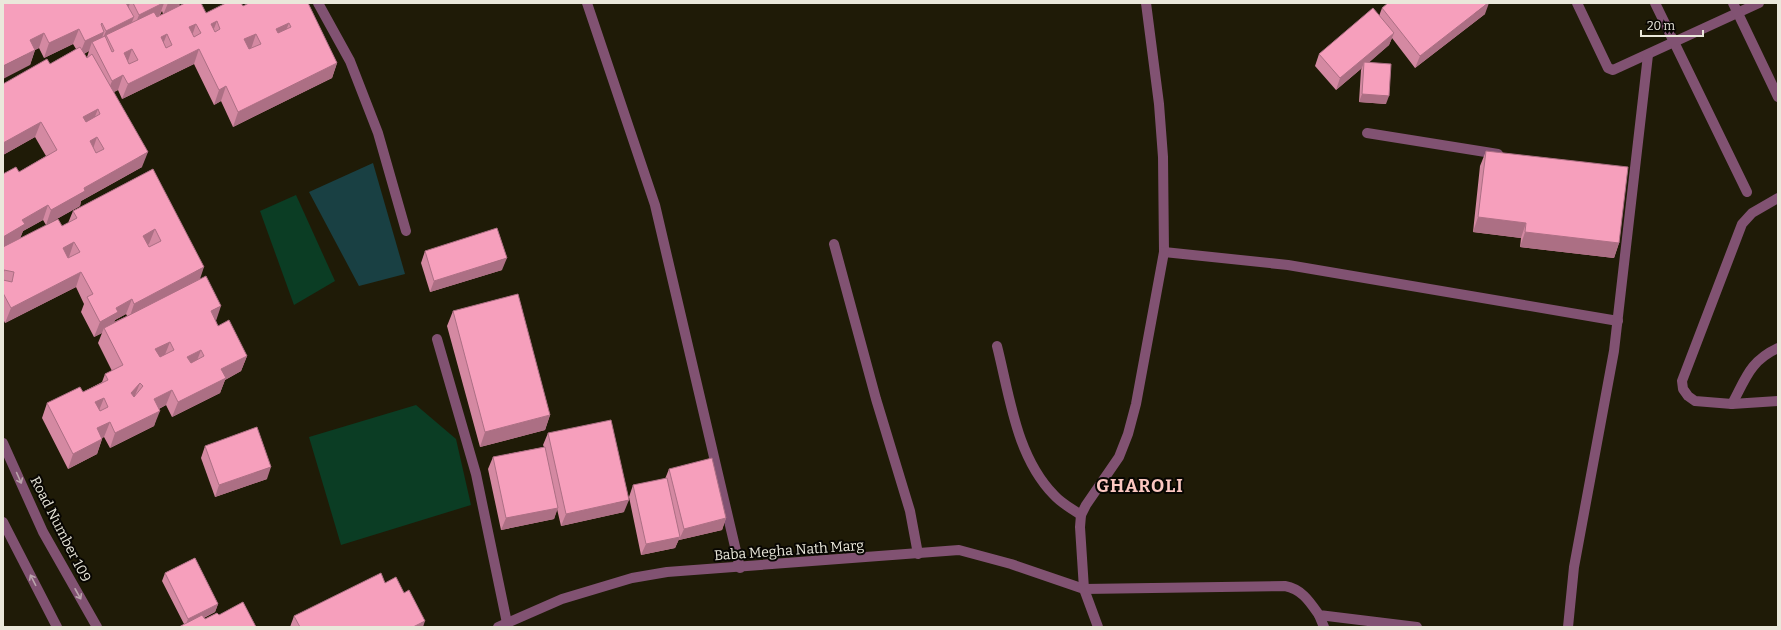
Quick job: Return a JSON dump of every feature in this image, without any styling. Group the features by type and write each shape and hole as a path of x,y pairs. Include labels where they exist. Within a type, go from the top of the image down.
{"street":[{"path":"318,3 350,61 375,126 406,231"},
{"path":"587,3 655,205 740,568"},
{"path":"1098,627 1084,589 1080,527 1081,515 1086,505 1119,457 1128,434 1136,404 1164,252 1163,157 1160,104 1146,3"},
{"path":"1577,3 1608,68 1617,70 1759,3"},
{"path":"1655,3 1747,192"},
{"path":"1733,3 1778,97"},
{"path":"1568,627 1574,567 1614,351 1618,321 1629,173 1648,55"},
{"path":"1367,133 1509,156"},
{"path":"1778,198 1752,213 1742,224 1682,381 1686,392 1695,401 1732,404 1778,401"},
{"path":"834,244 876,399 910,511 918,554"},
{"path":"1164,252 1288,265 1618,321"},
{"path":"437,339 476,474 502,625"},
{"path":"997,346 1022,443 1036,472 1054,496 1081,515"},
{"path":"1732,404 1755,362 1761,356 1778,348"},
{"name":"Road Number 109","path":"3,443 43,532 97,627"},
{"path":"3,522 58,627"},
{"name":"Baba Megha Nath Marg","path":"502,625 562,598 632,578 667,572 740,568 960,550 1011,564 1084,589 1285,586 1294,588 1301,592 1319,615 1324,627"},
{"path":"1319,615 1417,627"}],"green space":[{"path":"296,195 335,281 294,305 260,211"},
{"path":"416,405 456,439 471,505 341,545 309,437"}],"water":[{"path":"373,163 405,274 359,286 309,192"}],"building":[{"path":"3,3 126,3 134,17 106,31 102,23 104,32 85,41 79,29 49,43 44,33 30,40 35,50 3,66"},
{"path":"133,3 163,3 139,15"},
{"path":"185,3 201,3 206,13 226,3 241,3 243,6 249,3 308,3 337,63 238,112 226,86 219,90 199,49 128,84 123,75 112,81 92,42 105,36 112,52 114,51 106,35 154,12 157,17","holes":["217,21 220,29 215,32 211,24","289,23 291,27 278,33 276,29","196,24 201,33 194,37 189,27","167,34 172,45 166,48 161,37","256,34 261,44 249,49 244,39","132,49 138,60 129,64 124,53"]},
{"path":"1388,3 1488,3 1420,56 1382,8"},
{"path":"1373,8 1394,33 1340,78 1319,54"},
{"path":"80,47 87,58 92,54 148,152 84,188 85,191 51,210 48,205 22,220 25,224 3,237 3,174 16,167 19,172 57,150 41,122 3,143 3,84 47,59 50,64","holes":["98,109 100,114 86,122 83,117","97,137 104,149 96,153 90,141"]},
{"path":"1364,62 1391,64 1389,96 1362,94"},
{"path":"1486,151 1628,167 1619,243 1525,232 1526,223 1478,217"},
{"path":"153,169 204,267 134,304 132,299 116,308 118,312 100,322 87,297 93,294 81,272 11,308 3,293 3,280 12,282 14,272 4,270 3,275 3,247 58,219 62,226 77,218 73,211","holes":["155,229 161,241 149,247 143,236","74,242 80,252 68,258 63,248"]},
{"path":"497,228 507,258 434,281 425,251"},
{"path":"206,276 221,306 211,311 218,326 229,320 247,356 221,369 226,378 178,402 172,390 154,399 160,411 115,433 110,422 97,428 102,439 73,454 47,403 80,387 83,392 108,380 105,374 123,365 104,328","holes":["170,342 174,350 160,357 155,349","201,350 204,356 191,363 187,357","140,383 143,386 134,397 131,393","104,398 108,407 100,411 95,402"]},
{"path":"518,294 550,415 485,432 453,311"},
{"path":"611,420 629,500 566,514 548,433"},
{"path":"257,427 271,467 219,485 205,446"},
{"path":"545,447 558,508 506,518 493,457"},
{"path":"712,458 726,518 684,529 669,469"},
{"path":"667,478 680,537 646,544 633,485"},
{"path":"195,558 218,604 188,619 165,573"},
{"path":"381,573 385,583 396,577 404,593 409,590 425,621 413,627 300,627 294,616"},
{"path":"243,602 256,627 179,627 202,615 205,619 217,613 219,615"}],"district":[{"name":"GHAROLI","path":"1140,486"}]}
